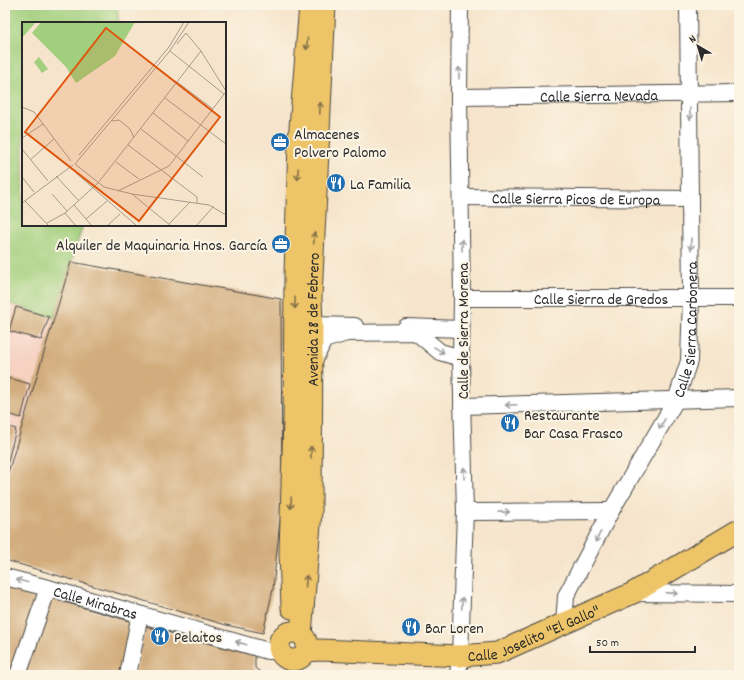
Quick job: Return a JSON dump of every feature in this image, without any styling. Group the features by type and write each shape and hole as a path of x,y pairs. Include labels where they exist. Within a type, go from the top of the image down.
{"main road":[{"name":"Avenida 28 de Febrero","path":"294,655 290,552 294,418 295,274 299,140 310,5"},
{"name":"Avenida 28 de Febrero","path":"294,655 311,512 311,297 325,5"},
{"name":"Calle Joselito \"El Gallo\"","path":"294,655 320,650 459,666 497,653 633,593 739,530"}],"street":[{"name":"Calle de Sierra Morena","path":"459,666 465,512 461,358 462,298 459,97 460,5"},
{"name":"Calle Sierra Carbonera","path":"564,624 566,596 612,511 676,400 689,361 692,297 688,5"},
{"name":"Calle Sierra Nevada","path":"459,97 739,93"},
{"name":"Calle Sierra Picos de Europa","path":"461,197 690,199"},
{"path":"311,297 321,314 347,326"},
{"name":"Calle Sierra de Gredos","path":"462,298 739,298"},
{"path":"312,325 461,328"},
{"path":"312,366 324,340 347,333 416,332 440,352 461,358"},
{"path":"462,406 739,398"},
{"path":"465,512 612,511"},
{"name":"Calle Mirabras","path":"5,577 268,651 294,655"},
{"path":"18,675 48,588"},
{"path":"633,593 739,594"},
{"path":"128,675 140,614"}],"shaded area":[{"path":"5,302 54,318 5,483"}],"green space":[{"path":"5,5 117,5 119,22 22,22 22,226 83,226 54,318 5,302"}],"building":[{"path":"71,262 281,299 282,500 273,589 263,633 226,625 5,560 5,483"},
{"path":"16,307 49,317 41,340 9,331"},
{"path":"9,378 30,384 21,418 5,413 5,393"},
{"path":"5,426 16,429 6,469 5,468"},
{"path":"5,585 42,592 13,675 5,675"},
{"path":"50,598 133,622 122,675 24,675"},
{"path":"145,626 255,656 255,668 264,675 135,675"}],"place":[{"name":"Almacenes Polvero Palomo","path":"280,142"},
{"name":"La Familia","path":"336,183"},
{"name":"Alquiler de Maquinaria Hnos. García","path":"281,244"},
{"name":"Restaurante Bar Casa Frasco","path":"510,423"},
{"name":"Bar Loren","path":"411,627"},
{"name":"Pelaitos","path":"160,636"}]}
